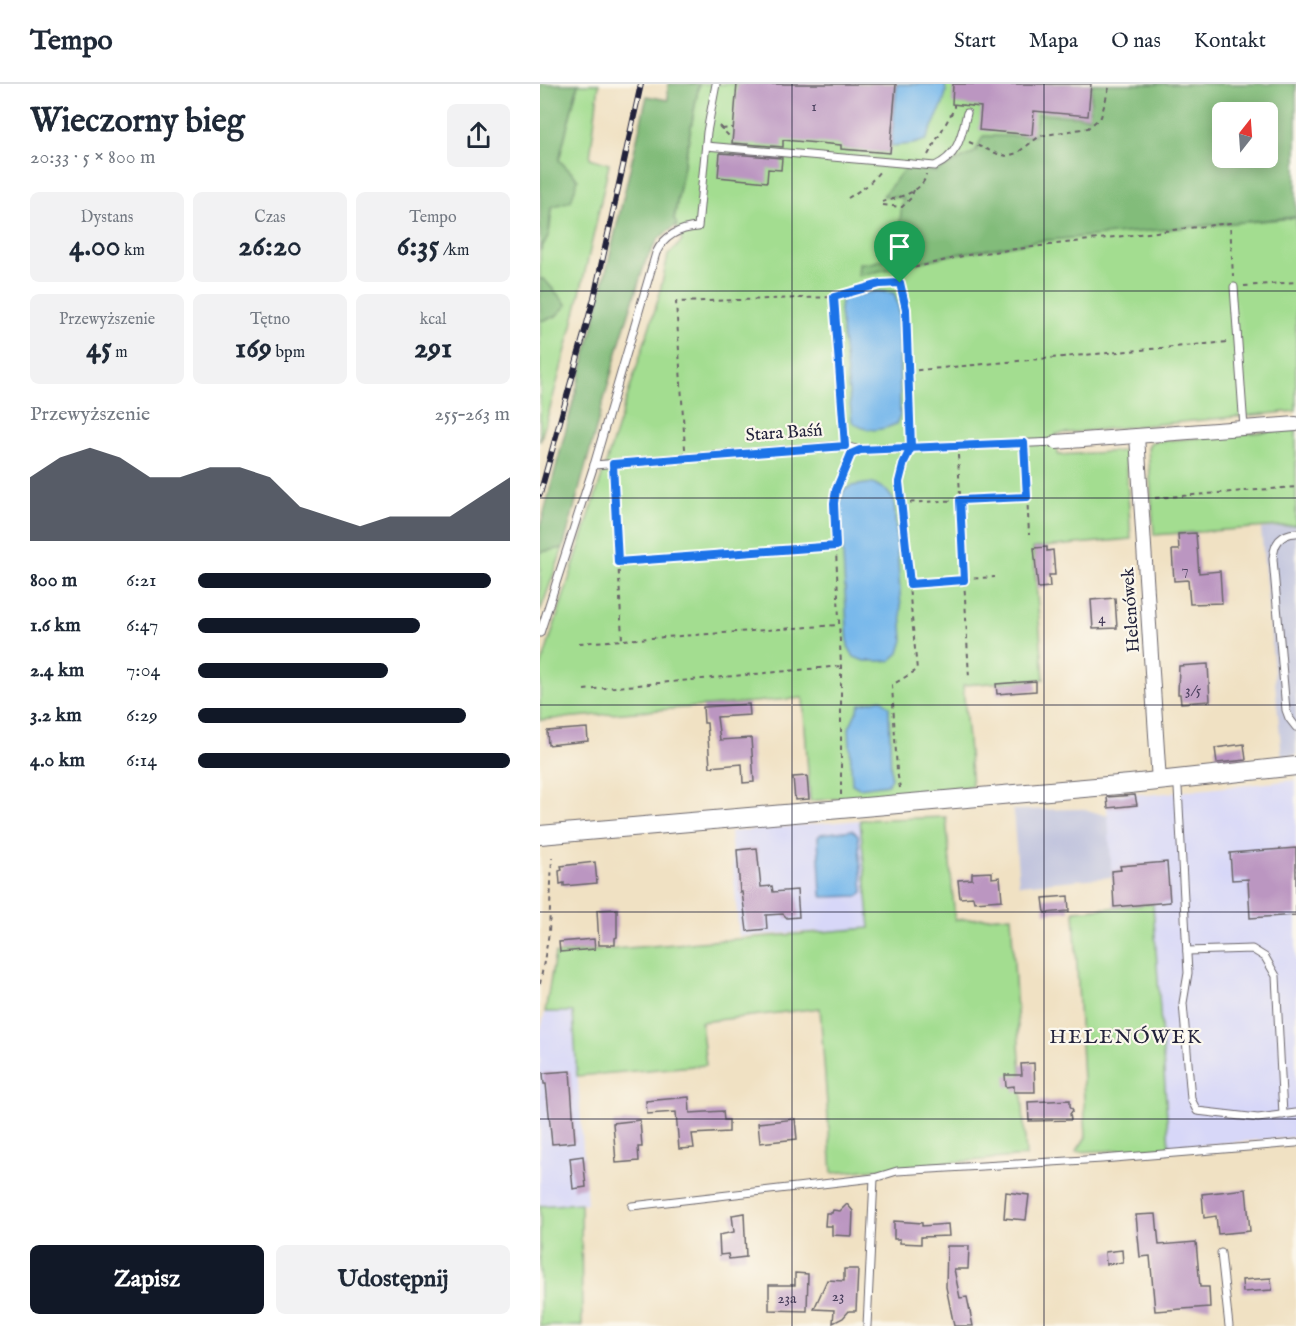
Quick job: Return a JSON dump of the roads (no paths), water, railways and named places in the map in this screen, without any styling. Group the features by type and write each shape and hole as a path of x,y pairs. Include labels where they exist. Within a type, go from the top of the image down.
{"street":[{"name":"Stara Baśń","path":"1056,442 1296,424"},
{"name":"Helenówek","path":"1137,436 1159,782"},
{"path":"540,835 1159,782 1296,766"}],"lane":[{"path":"540,633 594,465 658,250 673,234 698,227 709,121 716,84"},
{"path":"706,146 935,166 946,161 952,154 961,139 967,113"},
{"path":"1234,287 1244,428"},
{"name":"Stara Baśń","path":"594,465 845,446 860,450 1056,442"},
{"path":"1296,532 1282,536 1277,541 1273,559 1286,710 1296,727"},
{"path":"1178,788 1188,973 1183,1003 1191,1100 1197,1111 1258,1118 1296,1113"},
{"path":"1187,951 1252,949 1265,957 1276,976 1283,1115"},
{"path":"632,1206 874,1178 897,1171 1102,1159 1296,1143"},
{"path":"867,1326 874,1178"},
{"path":"1221,1253 1229,1326"}],"water":[{"path":"897,84 945,84 943,104 926,140 891,146"},
{"path":"876,291 894,293 899,308 900,415 896,424 873,430 862,428 852,421 840,311 841,301 845,297"},
{"path":"873,483 886,490 894,500 903,640 899,653 890,661 864,661 854,657 848,646 840,501 844,490 851,486"},
{"path":"881,699 889,707 891,777 888,784 859,788 852,784 849,728 860,704"},
{"path":"852,830 858,835 863,892 859,896 823,897 818,837 821,834"}],"railway":[{"path":"540,494 594,298 641,84"}],"district":[{"name":"HELENÓWEK","path":"1126,1036"}]}
